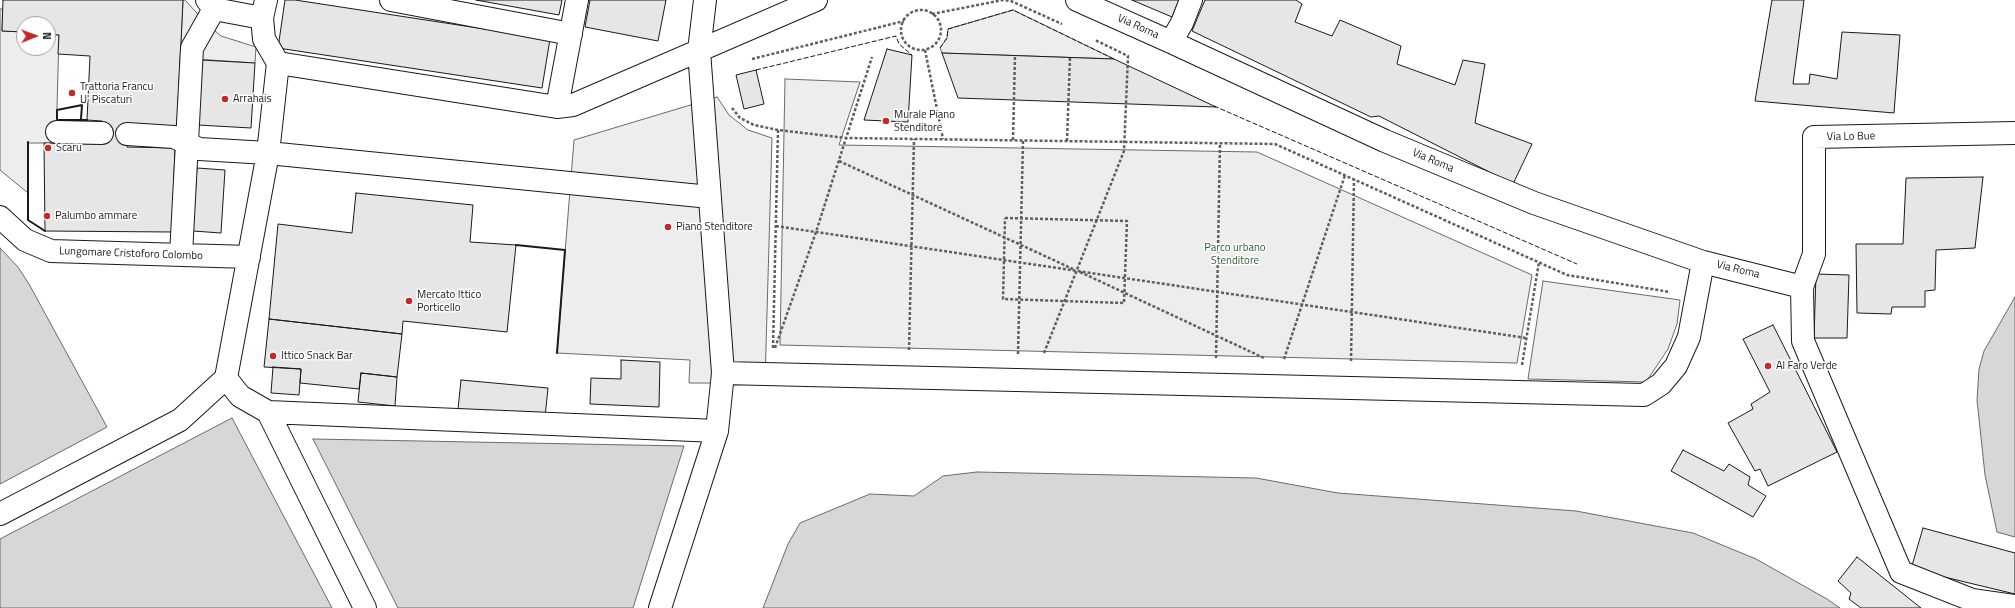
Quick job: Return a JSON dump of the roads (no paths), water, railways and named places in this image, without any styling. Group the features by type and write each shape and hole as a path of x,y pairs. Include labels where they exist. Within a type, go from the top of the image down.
{"street":[{"path":"391,0 571,34"},
{"path":"557,107 577,0"},
{"path":"660,608 717,431 723,373 699,52 704,0"},
{"path":"278,63 557,107 573,105 699,52 816,0"},
{"name":"Via Roma","path":"1077,0 1385,141 1527,200 1703,262 1802,287"},
{"path":"1171,42 1182,23 1191,0"},
{"path":"0,514 180,420 226,378 268,153 278,63 264,39 264,9 210,5 192,48 182,255"},
{"path":"57,132 102,133"},
{"name":"Via Lo Bue","path":"1802,287 1814,254 1814,137 2015,133"},
{"path":"127,134 174,137 200,150 268,153 710,197"},
{"name":"Lungomare Cristoforo Colombo","path":"0,217 25,240 51,251 249,257"},
{"path":"723,373 1644,395 1661,384 1676,366 1689,337 1703,262"},
{"path":"1802,287 1803,341 1901,572 1972,600 2015,606"},
{"path":"226,378 240,396 268,412 717,431"},
{"path":"268,412 365,608"}],"place":[{"name":"Trattoria Francu U' Piscaturi","path":"72,93"},
{"name":"Arrahais","path":"225,99"},
{"name":"Murale Piano Stenditore","path":"886,121"},
{"name":"Scaru","path":"48,148"},
{"name":"Palumbo ammare","path":"47,216"},
{"name":"Piano Stenditore","path":"668,227"},
{"name":"Mercato Ittico Porticello","path":"409,301"},
{"name":"Ittico Snack Bar","path":"273,356"},
{"name":"Al Faro Verde","path":"1768,366"}],"park label":[{"name":"Parco urbano Stenditore","path":"1235,254"}]}
